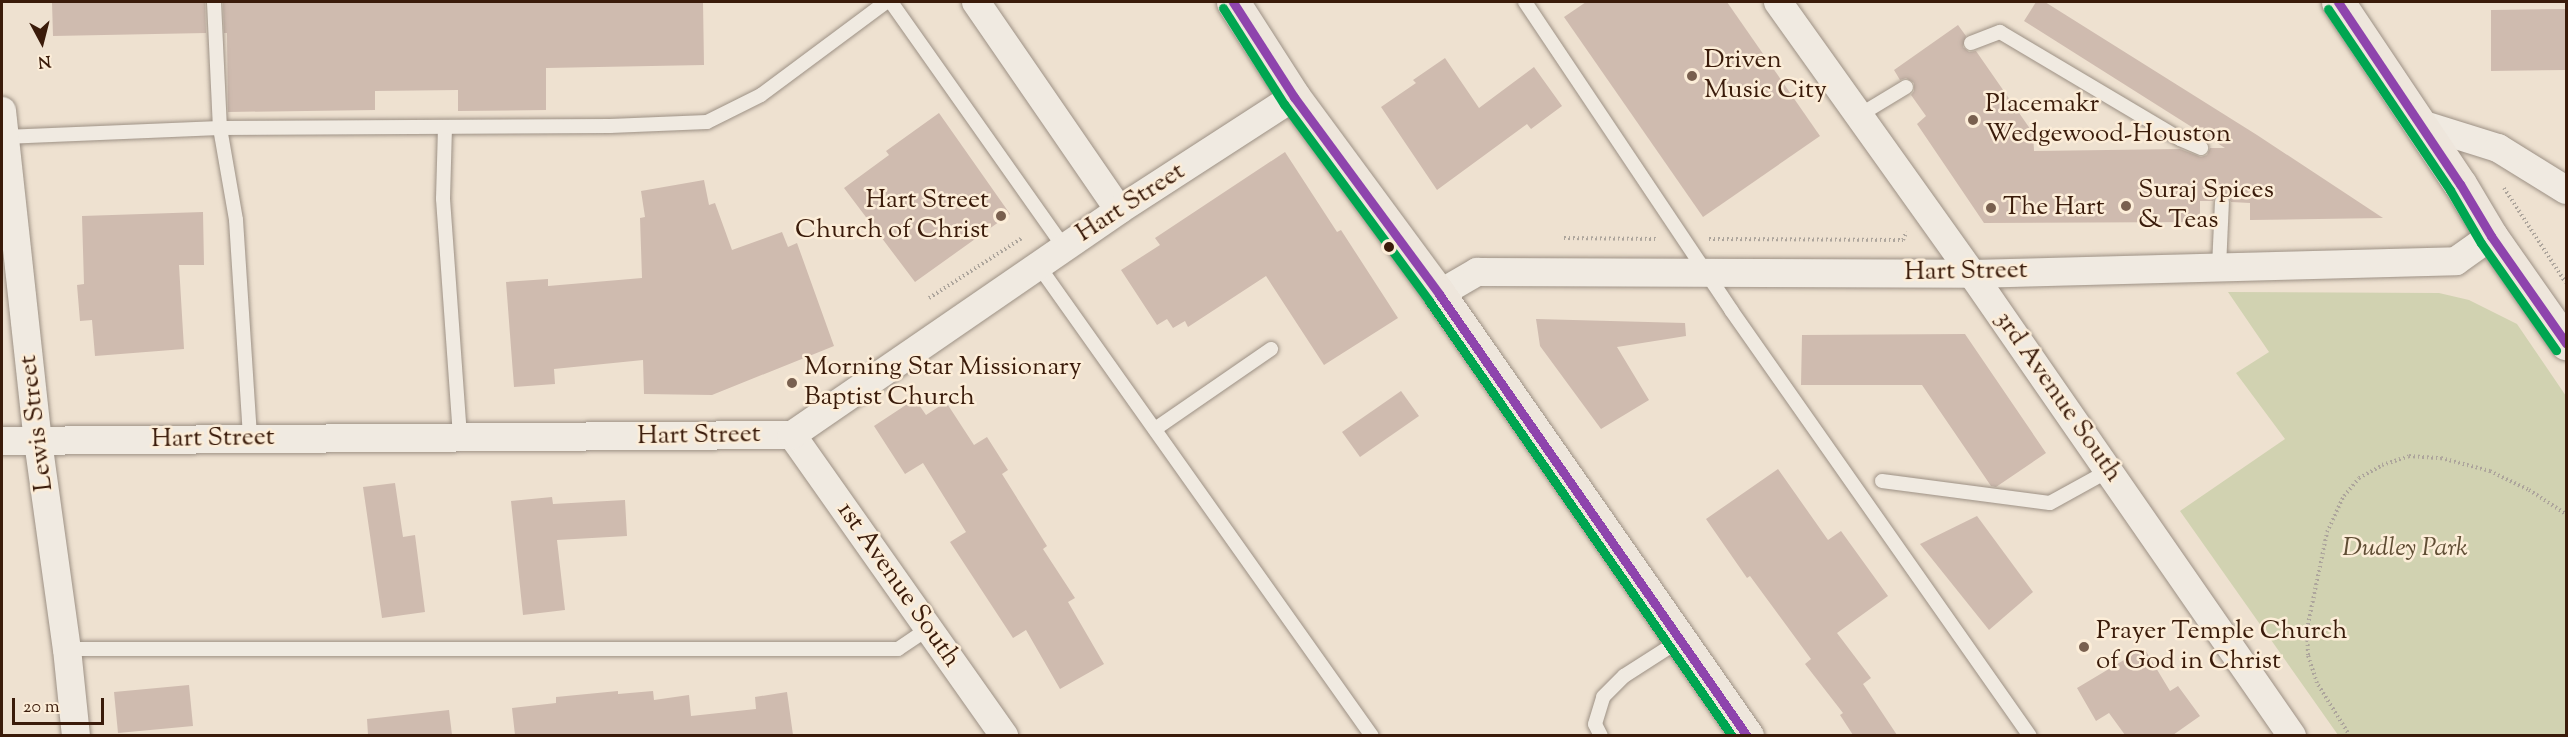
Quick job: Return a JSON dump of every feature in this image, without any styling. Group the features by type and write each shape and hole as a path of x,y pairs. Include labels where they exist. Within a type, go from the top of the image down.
{"main road":[{"path":"1233,2 1294,97 1439,294 1747,735"},
{"path":"2338,2 2460,184 2491,236 2566,344"}],"street":[{"path":"976,2 1119,210"},
{"name":"3rd Avenue South","path":"1778,2 1972,273 2292,735"},
{"name":"Hart Street","path":"2,441 792,435 1064,247 1294,97"},
{"path":"2418,123 2498,148 2566,190"},
{"name":"Lewis Street","path":"3,124 39,441 67,649 76,735"},
{"name":"Hart Street","path":"1439,294 1477,272 1972,273 2456,261 2491,236"},
{"name":"1st Avenue South","path":"792,435 1004,735"}],"lane":[{"path":"214,2 220,128 236,220 250,438"},
{"path":"3,124 220,128 610,126 707,122 761,95 886,2"},
{"path":"891,2 1064,247"},
{"path":"1525,2 1683,239 2030,735"},
{"path":"1971,43 2000,32 2180,139 2201,148"},
{"path":"1858,116 1905,87"},
{"path":"445,127 443,199 460,439"},
{"path":"2219,267 2222,202"},
{"path":"1038,265 1372,735"},
{"path":"1155,429 1271,349"},
{"path":"1882,481 2050,503 2110,471"},
{"path":"67,649 898,649 928,629"},
{"path":"1601,735 1595,724 1603,697 1624,676 1680,640"}],"path":[{"path":"2503,186 2566,283"},
{"path":"1564,238 1902,240"},
{"path":"2350,735 2317,683 2308,655 2307,629 2327,532 2344,496 2359,478 2382,465 2409,456 2440,458 2490,471 2529,490 2566,514"}],"green space":[{"name":"Dudley Park","path":"2228,292 2439,293 2469,300 2517,324 2566,396 2566,735 2338,735 2180,511 2285,439 2236,373 2269,352"}],"building":[{"path":"52,2 205,2 206,33 53,36"},
{"path":"223,2 703,2 704,65 546,68 546,110 458,111 458,90 375,91 375,110 228,112 227,33 224,33"},
{"name":"Driven Music City","path":"1586,2 1727,2 1820,136 1703,217 1564,17"},
{"name":"Placemakr Wedgewood-Houston","path":"2036,2 2045,2 2257,135 2383,218 2250,220 2250,203 2231,202 2227,195 2222,193 2213,201 2200,201 2200,222 1984,223 1917,124 1926,116 1911,95 1914,91 1914,83 1906,78 1900,80 1894,70 1958,25 1966,36 1963,47 1969,52 1976,51 2033,133 2034,151 2180,149 2201,157 2207,155 2210,148 2225,148 2024,21"},
{"path":"2566,9 2566,70 2491,71 2491,10"},
{"path":"1445,58 1479,108 1534,67 1562,106 1531,129 1527,124 1437,190 1381,107 1416,83 1413,80"},
{"path":"939,113 1010,214 915,282 844,188 889,155 886,151"},
{"path":"1285,152 1337,232 1341,230 1398,318 1324,365 1266,276 1188,327 1185,321 1173,328 1167,319 1157,325 1121,270 1160,245 1155,238"},
{"path":"704,180 709,205 715,203 732,250 782,232 788,247 797,243 834,346 712,395 644,394 643,360 554,369 555,384 514,387 506,282 548,279 548,286 642,278 640,218 645,217 641,191"},
{"path":"203,212 204,265 179,265 184,349 95,356 92,320 80,321 77,285 84,284 82,216"},
{"path":"1536,319 1685,323 1686,336 1617,347 1649,400 1601,429 1540,346"},
{"path":"1965,334 2046,453 1996,487 1991,486 1922,385 1801,385 1802,335"},
{"path":"1401,391 1419,416 1360,457 1342,432"},
{"path":"915,399 926,415 946,402 974,445 987,437 1008,470 1002,474 1047,546 1043,549 1075,598 1068,602 1104,664 1060,689 1026,630 1013,638 950,542 966,532 923,463 905,474 874,426"},
{"path":"1778,469 1828,540 1841,531 1888,596 1837,633 1871,678 1863,684 1897,735 1853,735 1840,715 1843,713 1805,664 1811,659 1750,576 1747,578 1706,519"},
{"path":"395,483 403,537 415,535 425,612 382,618 363,487"},
{"path":"552,497 553,504 625,500 627,536 557,540 565,610 523,615 511,501"},
{"path":"1977,516 2033,592 1989,630 1920,544"},
{"path":"2144,648 2170,691 2178,686 2200,716 2173,735 2125,735 2109,713 2096,721 2077,688"},
{"path":"189,685 193,726 118,733 114,692"},
{"path":"618,691 618,694 653,691 654,700 689,695 691,716 756,709 755,697 787,692 793,735 515,735 512,708 556,703 556,697"},
{"path":"449,710 452,735 368,735 367,719"}],"transit line":[{"path":"1233,2 1294,97 1439,294 1747,736"},
{"path":"2338,2 2460,184 2491,236 2566,343"},
{"path":"1223,8 1284,104 1429,301 1732,736"},
{"path":"2328,9 2450,190 2481,243 2556,350"}],"place":[{"name":"Driven Music City","path":"1692,76"},
{"name":"Placemakr Wedgewood-Houston","path":"1973,120"},
{"name":"Suraj Spices & Teas","path":"2126,206"},
{"name":"The Hart","path":"1991,208"},
{"name":"Hart Street Church of Christ","path":"1001,216"},
{"name":"Morning Star Missionary Baptist Church","path":"792,383"},
{"name":"Prayer Temple Church of God in Christ","path":"2084,647"}]}
